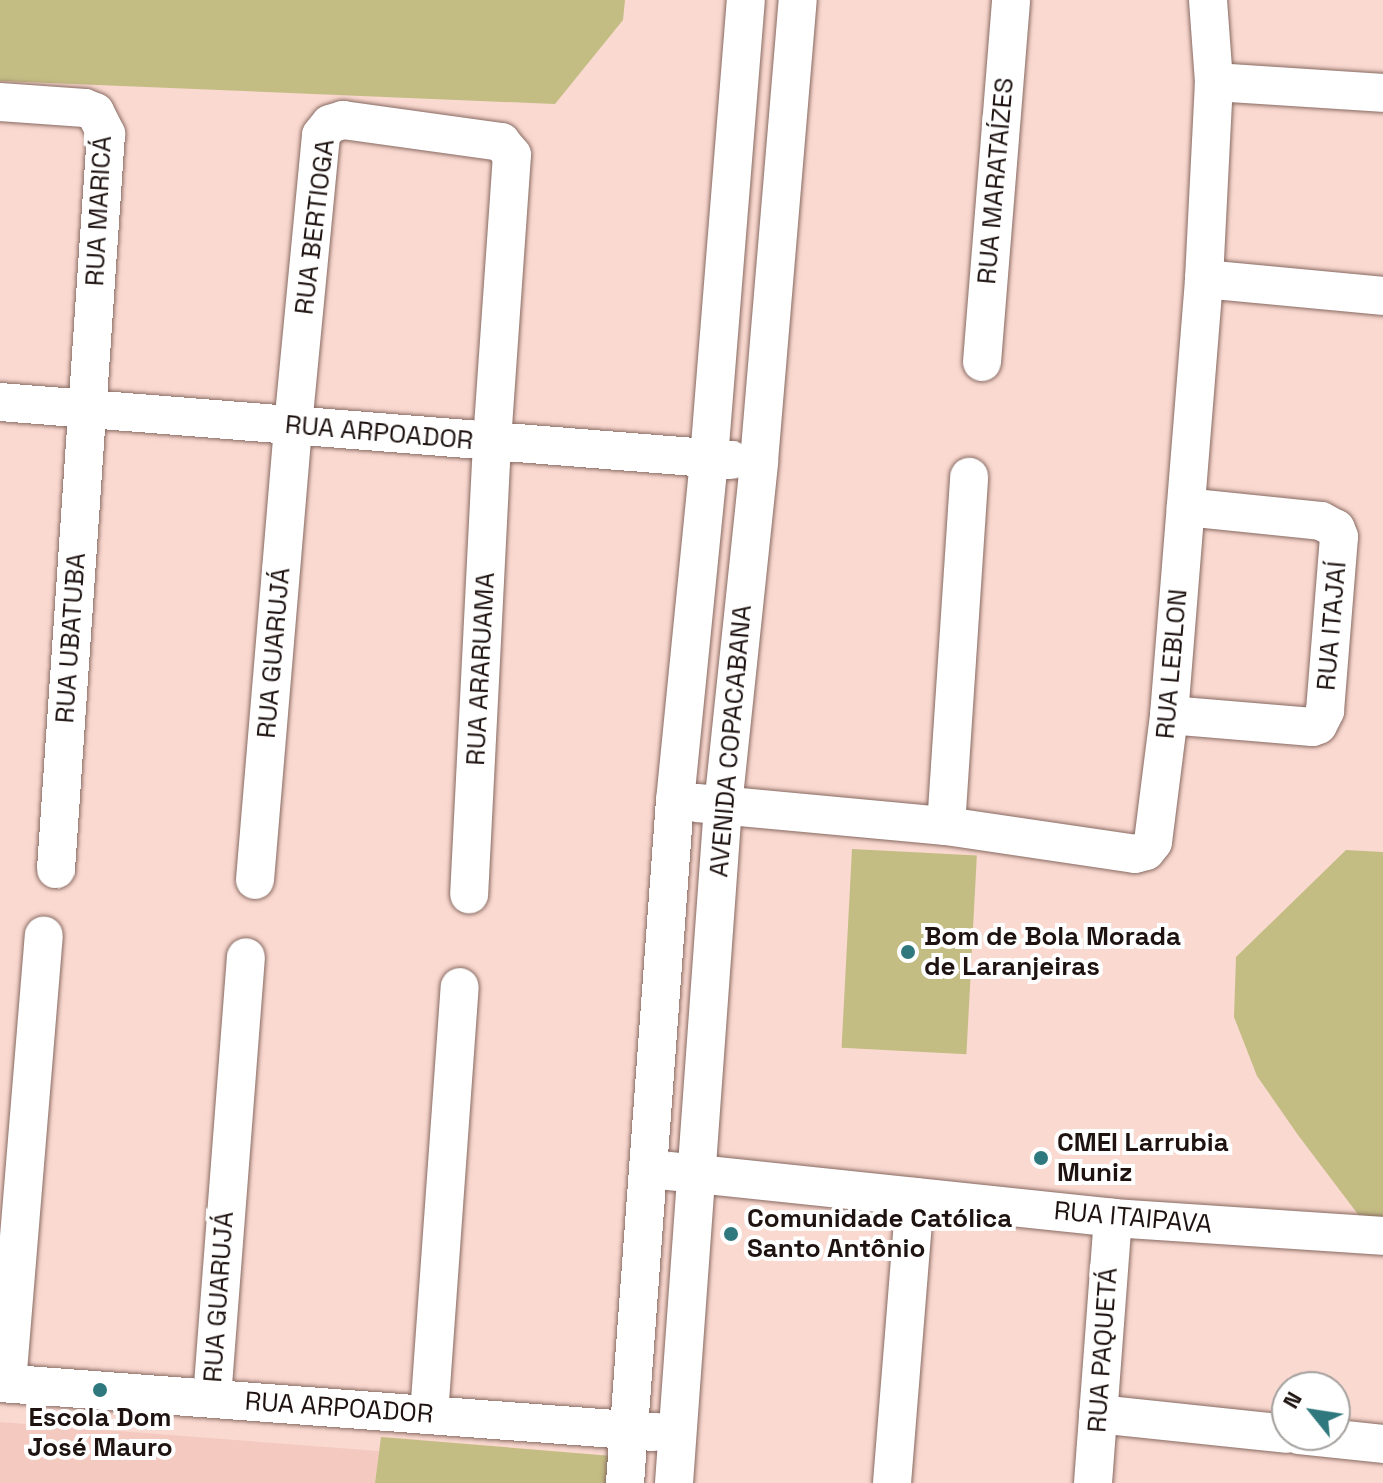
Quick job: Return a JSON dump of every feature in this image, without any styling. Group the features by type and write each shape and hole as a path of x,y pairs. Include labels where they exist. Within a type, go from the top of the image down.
{"street":[{"name":"AVENIDA COPACABANA","path":"625,1483 675,801 709,458 746,0"},
{"name":"AVENIDA COPACABANA","path":"674,1483 694,1172 723,806 759,461 798,0"},
{"name":"RUA MARATAÍZES","path":"982,362 1011,0"},
{"name":"RUA LEBLON","path":"675,801 946,826 1135,854 1146,851 1153,842 1169,715 1204,279 1214,82 1208,0"},
{"path":"1214,82 1383,93"},
{"name":"RUA MARICÁ","path":"0,102 85,108 95,112 106,134 87,407"},
{"name":"RUA BERTIOGA","path":"293,426 321,135 330,124 343,120 501,142 511,150 492,443"},
{"path":"1204,279 1383,296"},
{"name":"RUA ARPOADOR","path":"0,402 492,443 759,461"},
{"name":"RUA UBATUBA","path":"56,869 87,407"},
{"name":"RUA GUARUJÁ","path":"255,880 293,426"},
{"name":"RUA ARARUAMA","path":"469,894 492,443"},
{"path":"946,826 969,477"},
{"name":"RUA ITAJAÍ","path":"1169,715 1312,727 1318,725 1325,711 1339,537 1336,529 1321,521 1186,507"},
{"path":"4,1383 44,936"},
{"name":"RUA GUARUJÁ","path":"212,1398 246,957"},
{"path":"429,1415 460,987"},
{"name":"RUA ITAIPAVA","path":"646,1170 694,1172 1113,1218 1383,1236"},
{"path":"892,1483 915,1197"},
{"name":"RUA PAQUETÁ","path":"1093,1483 1113,1218"},
{"name":"RUA ARPOADOR","path":"4,1383 678,1434"},
{"path":"1098,1414 1271,1432"},
{"path":"1351,1441 1383,1444"}],"shaded area":[{"path":"0,0 625,0 623,20 555,104 0,81"},
{"name":"Bom de Bola Morada de Laranjeiras","path":"852,849 977,856 966,1054 842,1048"},
{"path":"1346,850 1383,852 1383,1223 1363,1221 1298,1135 1257,1076 1234,1017 1236,957"},
{"path":"0,1422 379,1451 375,1483 0,1483"},
{"path":"381,1437 612,1456 609,1483 375,1483"}],"place":[{"name":"Bom de Bola Morada de Laranjeiras","path":"908,952"},
{"name":"CMEI Larrubia Muniz","path":"1041,1158"},
{"name":"Comunidade Católica Santo Antônio","path":"731,1234"},
{"name":"Escola Dom José Mauro","path":"100,1390"}]}
